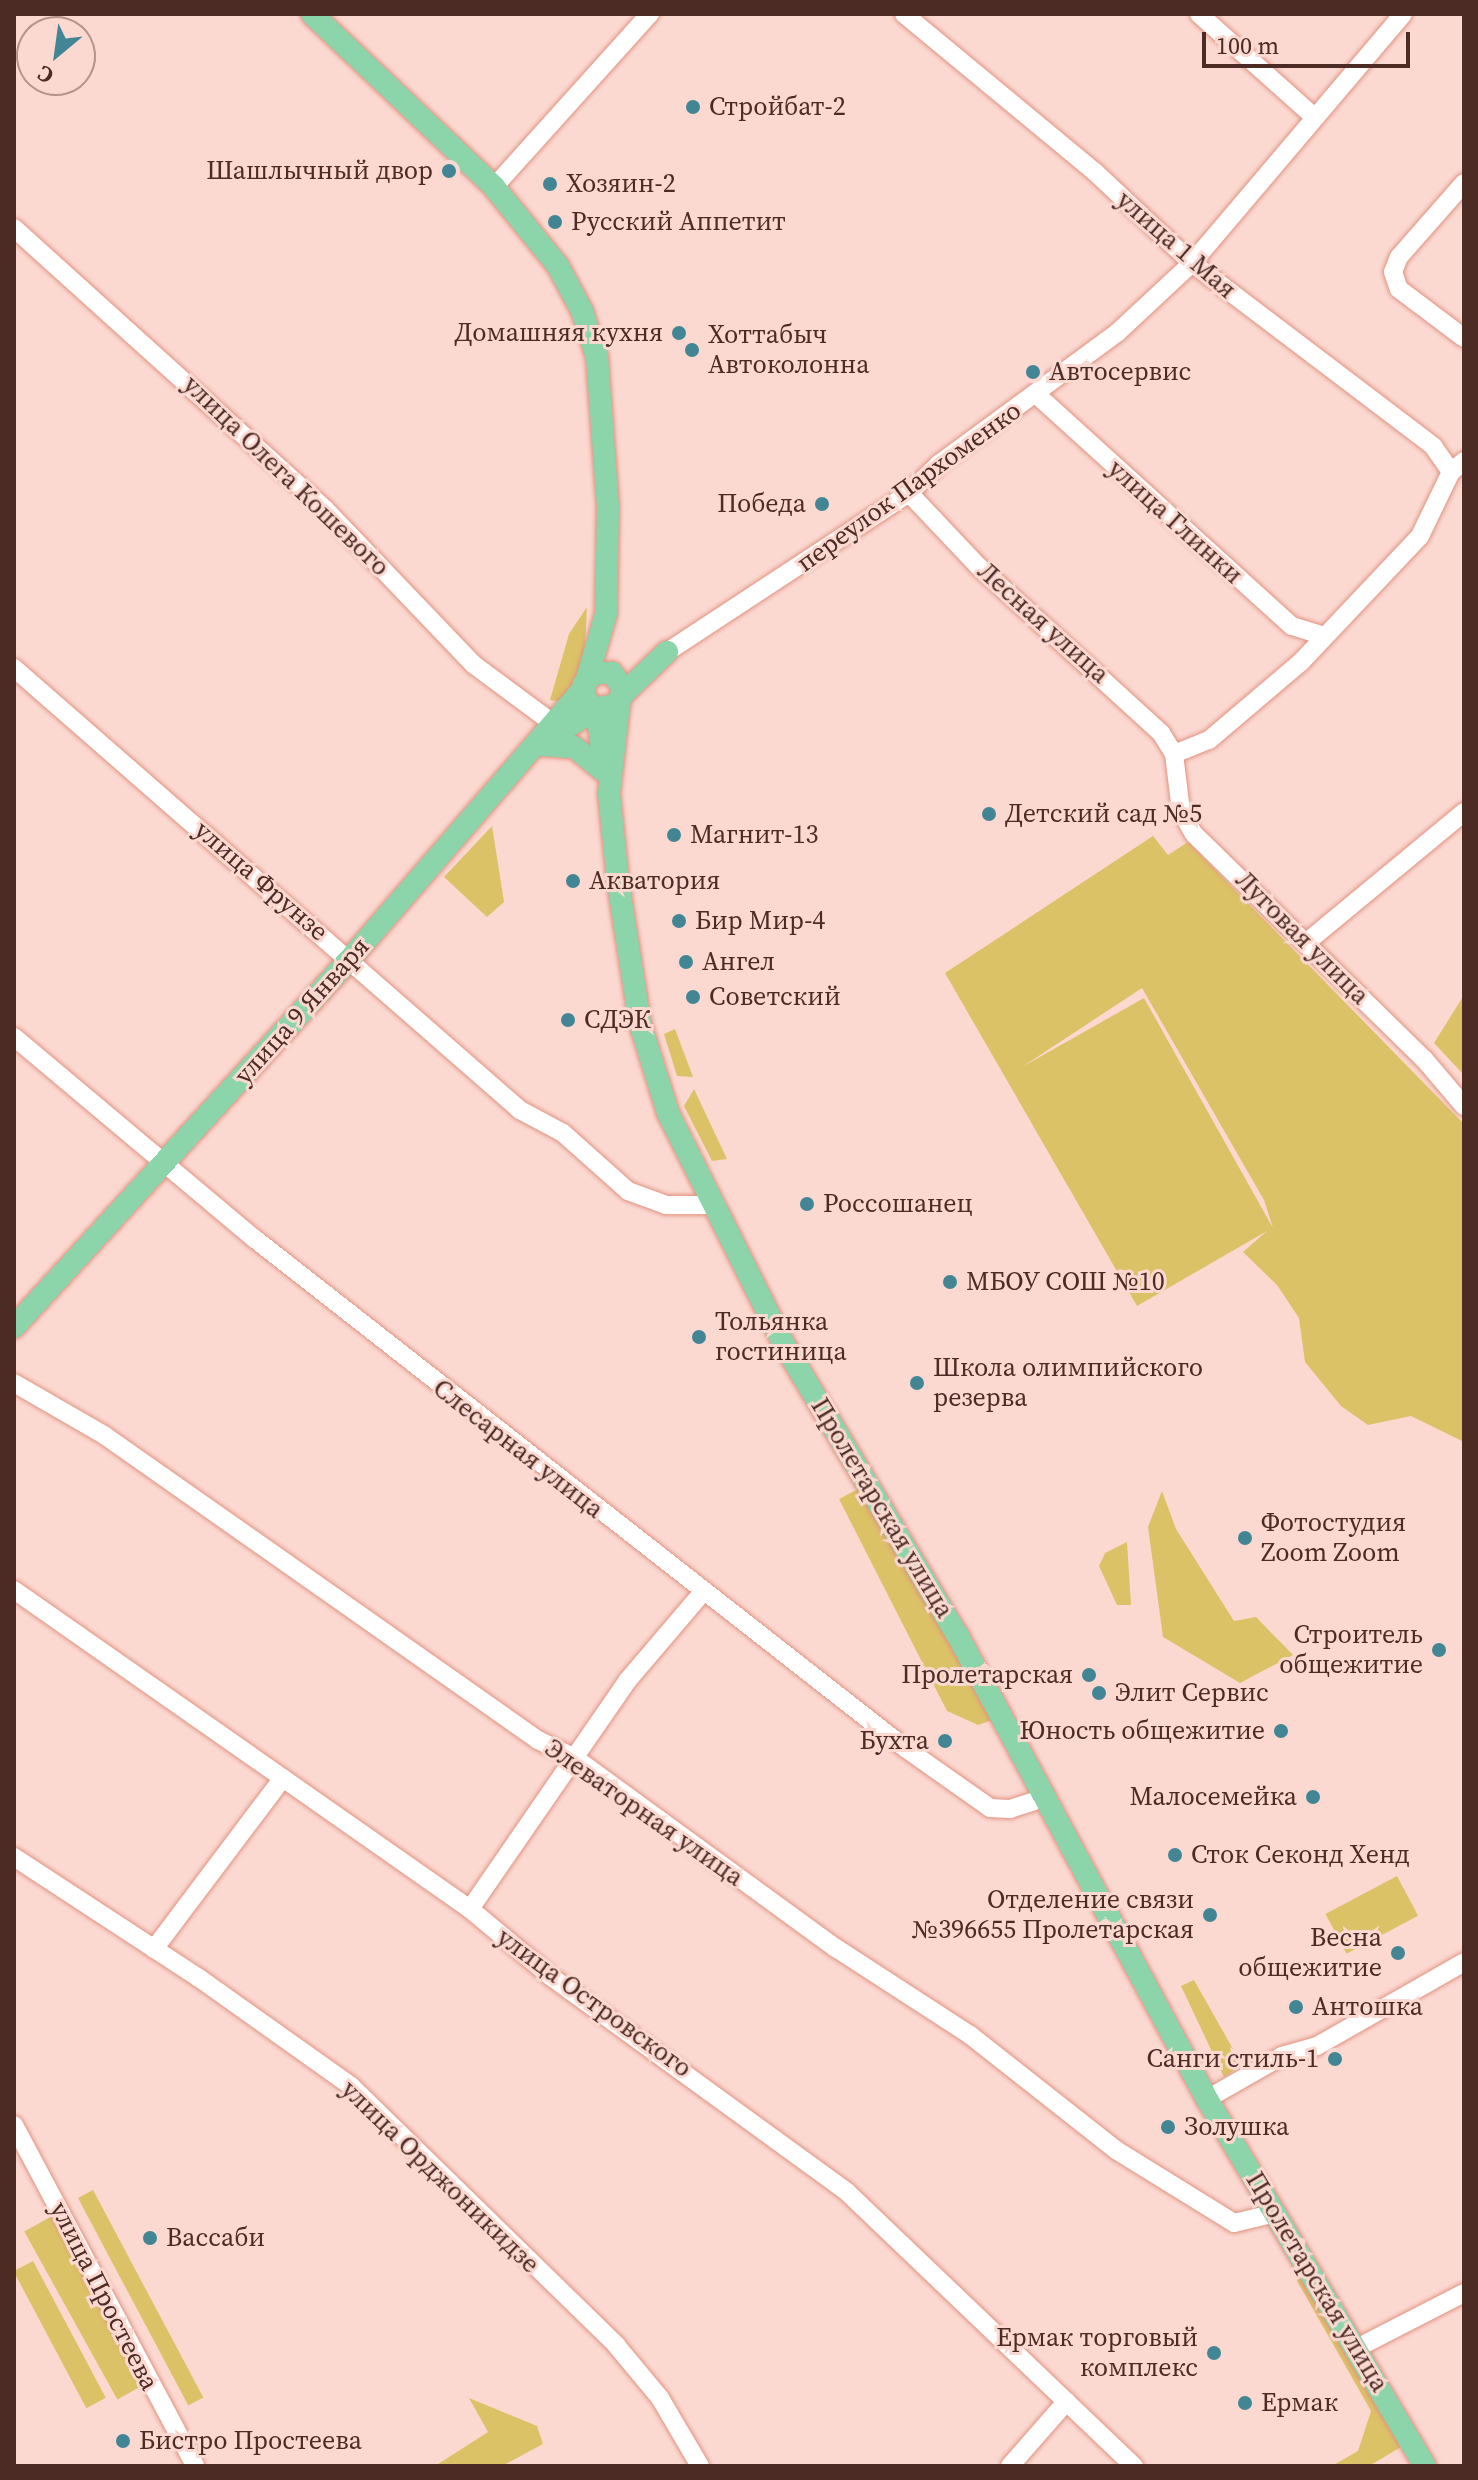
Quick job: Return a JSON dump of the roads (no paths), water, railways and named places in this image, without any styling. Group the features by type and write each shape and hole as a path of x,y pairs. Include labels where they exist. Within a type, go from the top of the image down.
{"main road":[{"path":"312,14 494,187 558,266 582,311 597,357 607,448 606,614 585,684 596,710 609,793"},
{"name":"Пролетарская улица","path":"606,614 617,686 609,793 625,943 640,1023 668,1113 711,1205 782,1341 957,1634 1207,2099 1357,2348 1416,2463"},
{"path":"535,751 596,710 617,686 667,652"},
{"path":"585,684 595,673 617,686"},
{"name":"улица 9 Января","path":"14,1327 535,751 585,684"},
{"path":"535,751 574,747 604,771"}],"street":[{"path":"494,187 650,14"},
{"name":"улица 1 Мая","path":"904,14 1095,172 1192,263 1457,466"},
{"path":"1199,14 1314,117"},
{"name":"переулок Пархоменко","path":"667,652 909,493 939,464 1037,395 1118,332 1192,263 1403,14"},
{"path":"1464,183 1399,257 1393,272 1399,289 1464,338"},
{"name":"улица Олега Кошевого","path":"14,228 325,509 473,664 555,725"},
{"name":"улица Глинки","path":"1037,395 1292,626 1321,635"},
{"path":"1174,754 1209,740 1301,662 1321,635 1420,536 1457,466"},
{"name":"Лесная улица","path":"909,493 978,566 1133,704 1174,754"},
{"name":"улица Фрунзе","path":"14,668 520,1110 563,1133 628,1191 666,1205 711,1205"},
{"name":"Луговая улица","path":"1174,754 1181,811 1194,834 1307,942 1464,1106"},
{"path":"1307,942 1464,812"},
{"name":"Слесарная улица","path":"14,1037 165,1162 703,1592 990,1808 1010,1809 1046,1797"},
{"name":"Элеваторная улица","path":"14,1383 104,1435 538,1740 575,1758 836,1948 970,2035 1116,2150 1234,2223 1276,2213"},
{"name":"улица Островского","path":"14,1590 470,1909 550,1976 847,2192 1134,2466"},
{"path":"470,1909 658,1640 703,1592"},
{"path":"154,1949 283,1778"},
{"name":"улица Орджоникидзе","path":"14,1857 154,1949 351,2086 499,2227 521,2257 616,2345 660,2398 700,2466"},
{"path":"1207,2099 1282,2056 1317,2046 1464,1962"},
{"name":"улица Простеева","path":"14,2125 195,2466"},
{"path":"1357,2348 1464,2293"},
{"path":"1010,2466 1067,2401"}],"place":[{"name":"Стройбат-2","path":"693,107"},
{"name":"Шашлычный двор","path":"449,171"},
{"name":"Хозяин-2","path":"550,184"},
{"name":"Русский Аппетит","path":"555,222"},
{"name":"Домашняя кухня","path":"679,333"},
{"name":"Хоттабыч Автоколонна","path":"692,350"},
{"name":"Автосервис","path":"1033,372"},
{"name":"Победа","path":"822,504"},
{"name":"Детский сад №5","path":"989,814"},
{"name":"Магнит-13","path":"674,835"},
{"name":"Акватория","path":"573,881"},
{"name":"Бир Мир-4","path":"679,921"},
{"name":"Ангел","path":"686,962"},
{"name":"Советский","path":"693,997"},
{"name":"СДЭК","path":"568,1020"},
{"name":"Россошанец","path":"807,1204"},
{"name":"МБОУ СОШ №10","path":"950,1282"},
{"name":"Тольянка гостиница","path":"699,1337"},
{"name":"Школа олимпийского резерва","path":"917,1383"},
{"name":"Фотостудия Zoom Zoom","path":"1245,1538"},
{"name":"Строитель общежитие","path":"1439,1650"},
{"name":"Пролетарская","path":"1089,1675"},
{"name":"Элит Сервис","path":"1099,1693"},
{"name":"Юность общежитие","path":"1281,1731"},
{"name":"Бухта","path":"945,1741"},
{"name":"Малосемейка","path":"1313,1797"},
{"name":"Сток Секонд Хенд","path":"1175,1855"},
{"name":"Отделение связи №396655 Пролетарская","path":"1210,1915"},
{"name":"Весна общежитие","path":"1398,1953"},
{"name":"Антошка","path":"1296,2007"},
{"name":"Санги стиль-1","path":"1335,2059"},
{"name":"Золушка","path":"1168,2127"},
{"name":"Вассаби","path":"150,2238"},
{"name":"Ермак торговый комплекс","path":"1214,2353"},
{"name":"Ермак","path":"1245,2403"},
{"name":"Бистро Простеева","path":"123,2441"}]}
